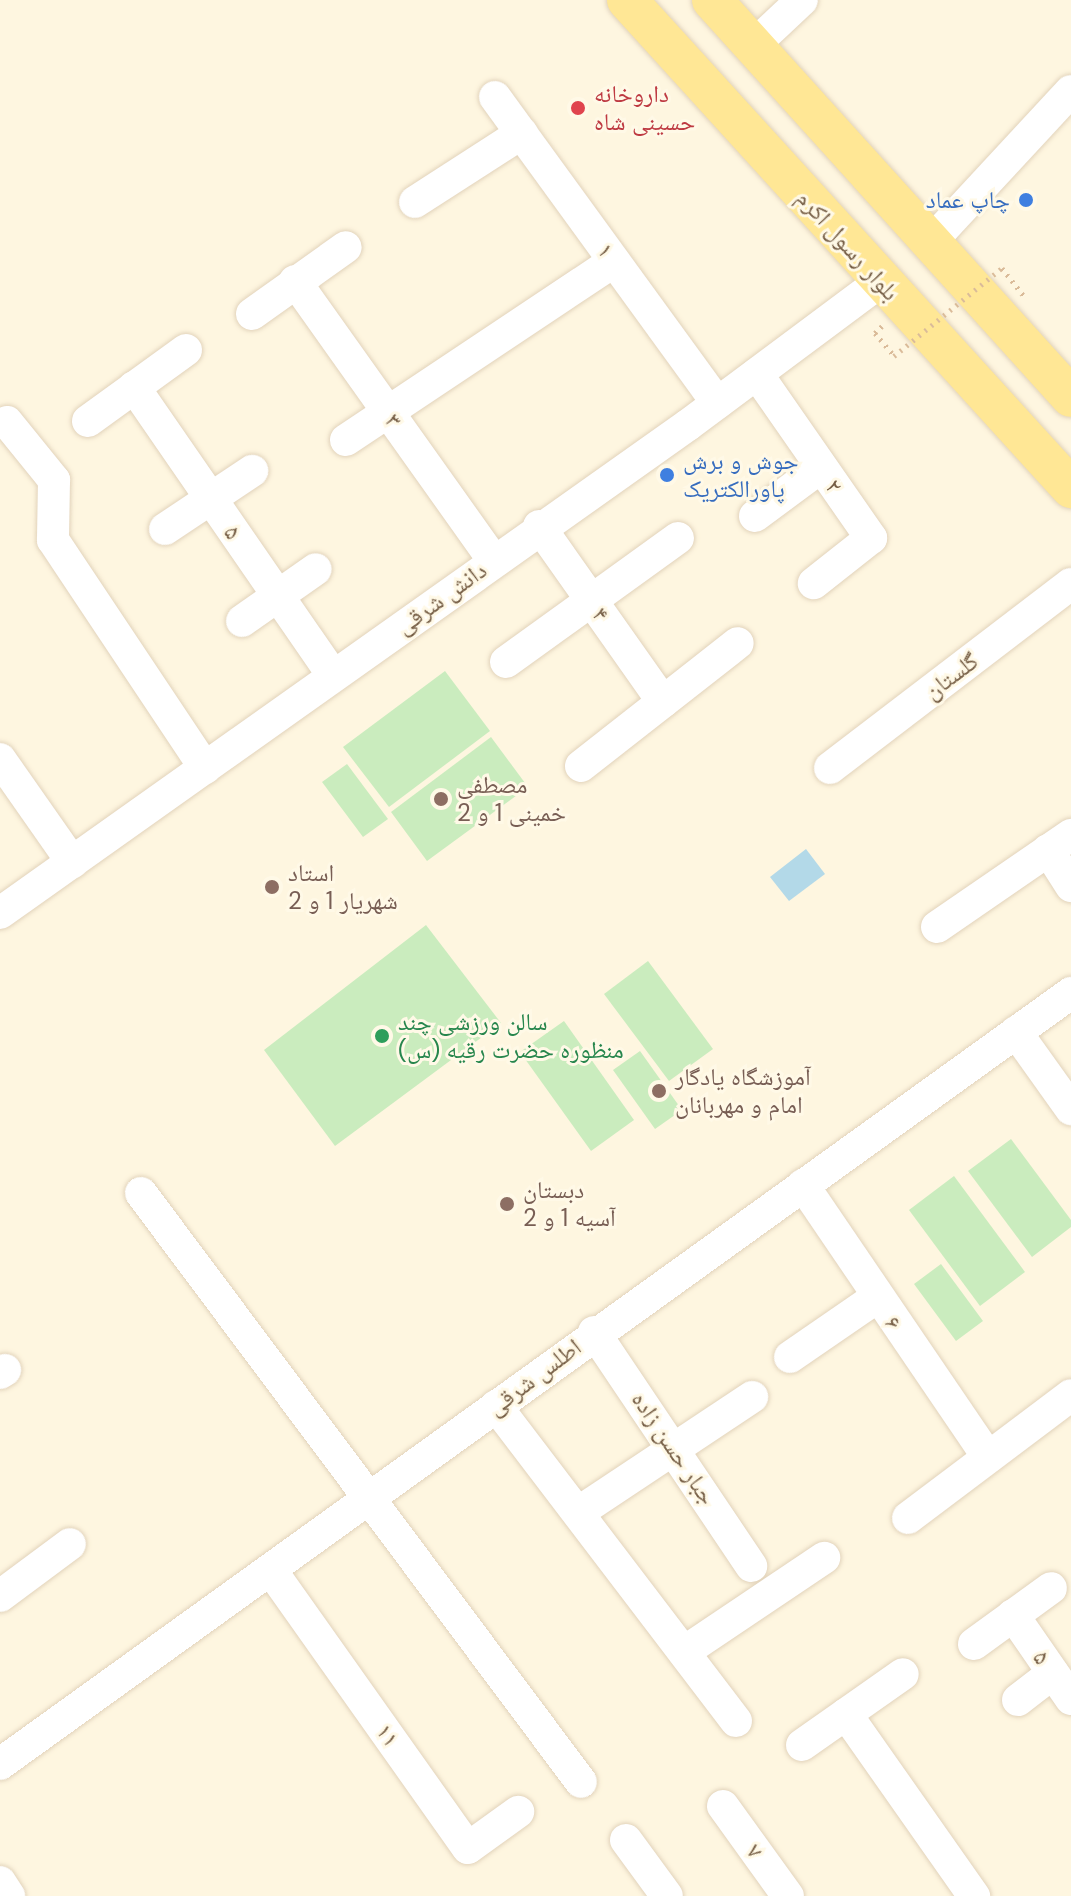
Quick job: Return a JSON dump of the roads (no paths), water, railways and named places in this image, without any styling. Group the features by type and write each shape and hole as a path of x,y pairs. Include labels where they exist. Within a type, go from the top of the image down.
{"main road":[{"name":"بلوار رسول اکرم","path":"627,0 1071,488"},
{"path":"712,0 1071,397"}],"street":[{"path":"753,46 802,0"},
{"path":"930,243 1071,91"},
{"name":"۱","path":"495,97 717,403"},
{"path":"415,202 522,133"},
{"path":"252,314 346,247"},
{"path":"346,440 614,261"},
{"name":"۳","path":"295,281 493,560"},
{"name":"دانش شرقی","path":"0,913 539,526 717,403 881,281"},
{"path":"88,421 186,350"},
{"name":"۲","path":"757,374 871,538 814,583"},
{"name":"۵","path":"134,387 333,676"},
{"path":"7,422 54,480 53,540 205,768"},
{"path":"755,516 821,467"},
{"path":"165,529 252,471"},
{"name":"۴","path":"539,526 663,702"},
{"path":"506,662 678,538"},
{"path":"242,621 316,569"},
{"name":"گلستان","path":"830,768 1071,584"},
{"path":"581,766 738,643"},
{"path":"0,759 72,862"},
{"path":"937,927 1060,842 1071,886"},
{"name":"اطلس شرقی","path":"0,1764 273,1573 594,1332 1071,993"},
{"path":"1016,1032 1071,1109"},
{"name":"۶","path":"803,1185 876,1298 988,1457"},
{"path":"141,1193 581,1782"},
{"path":"790,1357 876,1298"},
{"name":"جبار حسن زاده","path":"594,1332 677,1449 751,1566"},
{"path":"908,1518 1071,1395"},
{"path":"579,1512 752,1397"},
{"path":"496,1406 736,1721"},
{"path":"0,1596 70,1544"},
{"path":"684,1652 824,1558"},
{"name":"۱۱","path":"273,1573 468,1848 518,1812"},
{"path":"974,1644 1051,1588"},
{"name":"۵","path":"1013,1615 1062,1686"},
{"path":"802,1745 903,1674"},
{"path":"1018,1700 1062,1686"},
{"path":"846,1714 974,1896"},
{"name":"۷","path":"723,1806 788,1896"},
{"path":"626,1840 667,1896"},
{"path":"0,1882 9,1896"}],"water":[{"path":"806,849 825,874 789,901 770,877"}],"place":[{"name":"داروخانه حسینی شاه","path":"578,108"},
{"name":"چاپ عماد","path":"1026,200"},
{"name":"جوش و برش پاورالکتریک","path":"667,475"},
{"name":"مصطفی خمینی 1 و 2","path":"441,799"},
{"name":"استاد شهریار 1 و 2","path":"272,887"},
{"name":"سالن ورزشی چند منظوره حضرت رقیه (س)","path":"382,1036"},
{"name":"آموزشگاه یادگار امام و مهربانان","path":"659,1091"},
{"name":"دبستان آسیه 1 و 2","path":"507,1204"}]}
